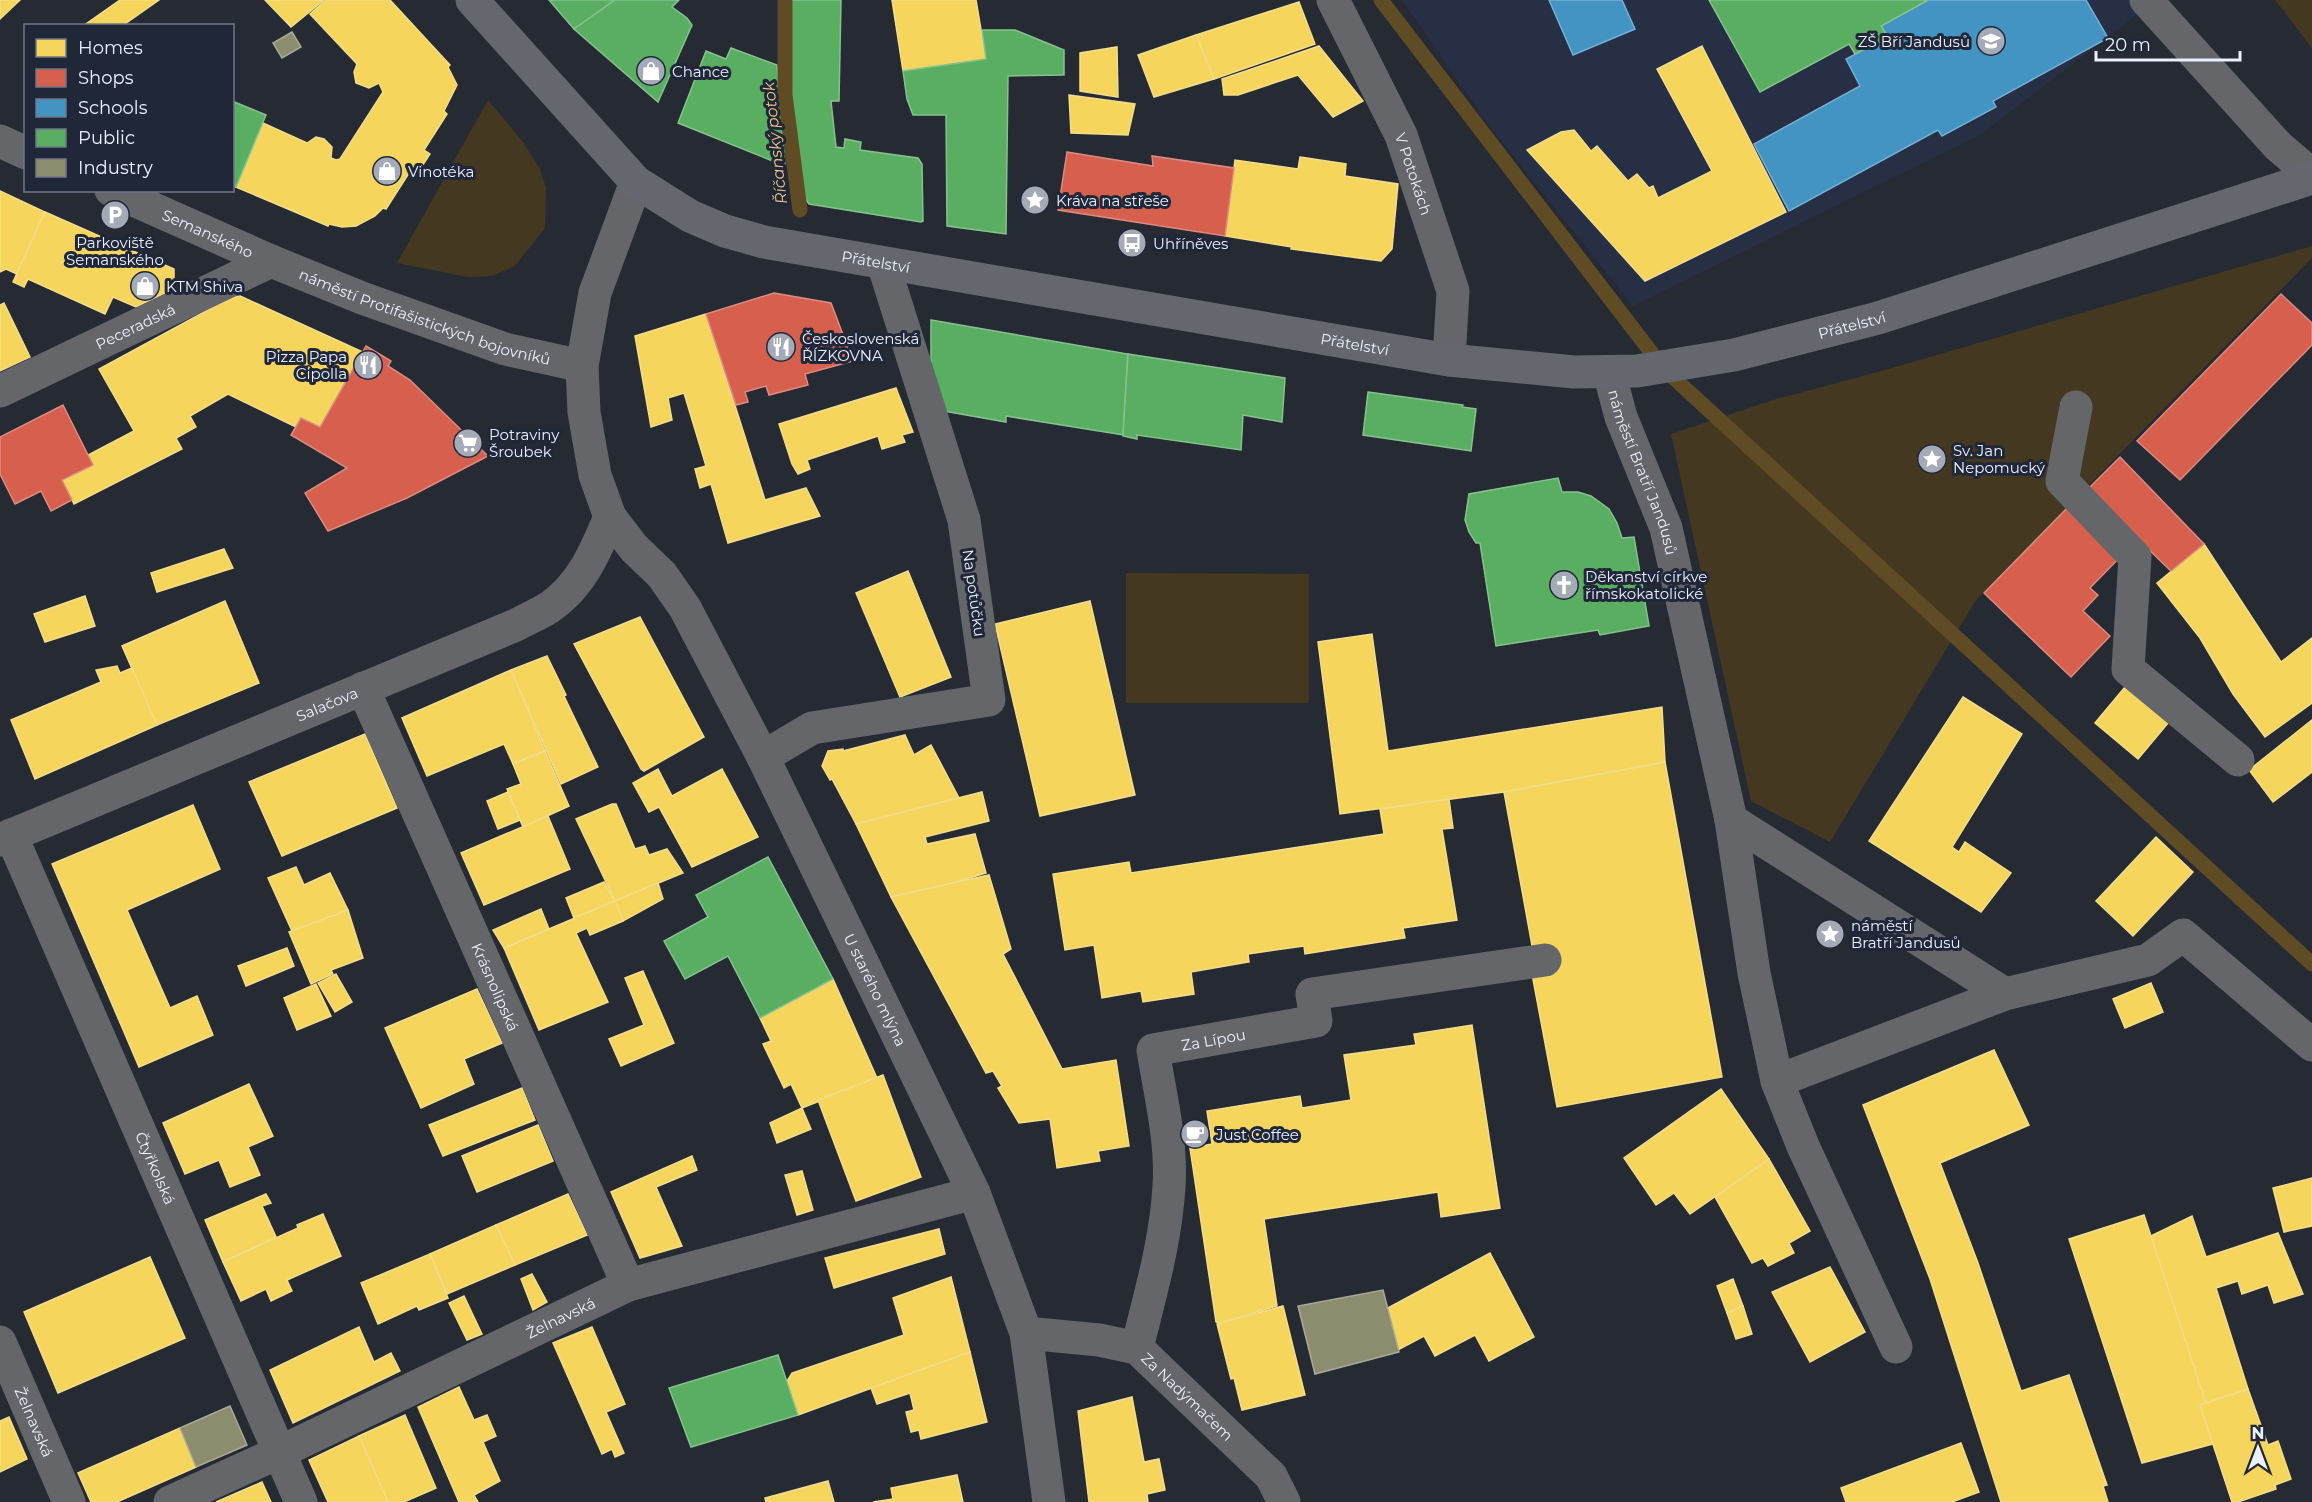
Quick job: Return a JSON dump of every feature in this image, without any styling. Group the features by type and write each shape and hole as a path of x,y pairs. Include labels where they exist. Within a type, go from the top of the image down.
{"main road":[{"name":"Přátelství","path":"472,0 636,182 690,216 725,231 764,242 1449,360 1574,372 1623,372 1734,355 1878,318 2312,177"}],"street":[{"name":"V Potokách","path":"1333,0 1401,135 1453,291 1449,360"},
{"path":"2146,0 2278,146 2312,177"},
{"path":"0,141 24,152"},
{"path":"610,517 593,464 584,412 582,366 595,294 636,182"},
{"name":"Semanského","path":"116,192 271,261"},
{"name":"náměstí Protifašistických bojovníků","path":"271,261 362,298 505,349 582,366"},
{"name":"Peceradská","path":"0,391 271,261"},
{"name":"Na potůčku","path":"764,757 812,728 989,700 964,520 883,263"},
{"name":"náměstí Bratří Jandusů","path":"1623,372 1621,417 1666,528 1731,820 1754,973 1777,1081 1803,1146 1896,1347"},
{"path":"2076,407 2062,481 2135,556 2128,669 2238,760"},
{"name":"U starého mlýna","path":"610,517 634,548 662,575 686,608 764,757 974,1193 1026,1333 1049,1502"},
{"name":"Salačova","path":"6,837 516,625 550,606 576,584 610,517"},
{"name":"Krásnolipská","path":"363,688 628,1285"},
{"path":"1731,820 2005,994"},
{"name":"Čtyřkolská","path":"6,837 301,1502"},
{"path":"1777,1081 2005,994 2148,960 2183,935 2312,1045"},
{"name":"Za Lípou","path":"1137,1348 1162,1243 1170,1185 1166,1127 1153,1050 1316,1021 1312,994 1545,960"},
{"name":"Želnavská","path":"170,1502 280,1452 628,1285 974,1193"},
{"name":"Za Nadýmačem","path":"1026,1333 1099,1340 1137,1348 1271,1476 1284,1502"},
{"name":"Želnavská","path":"0,1342 69,1502"}],"shaded area":[{"path":"1402,0 2156,0 1980,135 1633,306 1488,124"},
{"path":"2275,0 2312,0 2312,48"},
{"path":"488,100 523,142 540,169 546,188 545,228 515,266 492,276 468,277 397,263"},
{"path":"2312,246 2312,258 1976,600 1830,842 1751,801 1671,434 1773,400 1885,370"},
{"path":"1126,573 1309,574 1309,703 1126,703"}],"building: Homes":[{"path":"0,0 20,0 0,19"},
{"path":"120,0 159,0 125,24 86,24"},
{"path":"265,0 324,0 291,27"},
{"path":"326,0 390,0 450,65 448,67 457,85 444,111 447,114 424,150 430,154 415,177 409,173 386,209 383,208 375,216 356,226 342,227 329,224 328,226 236,187 263,123 307,143 316,137 324,139 332,147 331,158 340,159 383,92 379,83 369,88 356,83 354,72 357,64 310,14"},
{"path":"892,0 976,0 986,59 903,71"},
{"path":"1299,2 1315,44 1214,79 1196,35"},
{"path":"1196,35 1214,79 1154,97 1138,55"},
{"path":"1319,46 1363,101 1333,117 1298,75 1238,95 1224,95 1222,79"},
{"path":"1702,46 1786,212 1645,281 1527,150 1561,132 1574,130 1591,151 1597,146 1628,181 1637,174 1649,188 1653,186 1658,198 1712,171 1657,69"},
{"path":"1117,47 1118,97 1080,91 1080,53"},
{"path":"1069,95 1135,104 1128,135 1071,133"},
{"path":"1300,157 1346,164 1345,176 1398,184 1392,249 1381,261 1291,249 1292,247 1225,236 1235,160 1298,169"},
{"path":"0,191 45,212 17,274 6,269 0,272"},
{"path":"45,212 174,269 174,289 136,307 113,297 105,314 28,279 24,287 13,282"},
{"path":"240,296 363,352 320,427 301,418 296,427 228,394 190,416 196,427 176,438 182,449 74,504 62,480 93,465 88,455 134,431 99,369 230,298"},
{"path":"4,303 30,357 0,371 0,305"},
{"path":"706,314 765,500 806,488 820,516 728,543 711,484 700,488 695,469 706,466 684,393 668,398 672,420 651,427 635,336"},
{"path":"896,388 913,432 902,435 905,442 882,449 878,436 807,460 810,469 798,474 792,464 779,424"},
{"path":"2204,544 2281,662 2312,638 2312,703 2265,737 2233,694 2200,638 2157,583"},
{"path":"224,549 233,568 157,592 151,573"},
{"path":"908,571 951,677 900,697 856,593"},
{"path":"85,596 95,626 45,642 34,614"},
{"path":"225,601 259,683 157,725 122,646"},
{"path":"1090,601 1135,795 1040,816 995,624"},
{"path":"640,617 704,737 644,771 574,644"},
{"path":"1372,634 1388,751 1662,707 1665,762 1504,792 1340,814 1318,642"},
{"path":"547,656 598,767 561,784 511,670"},
{"path":"117,666 120,673 132,668 157,725 35,779 11,720 101,682 96,670"},
{"path":"511,670 545,751 513,764 504,744 427,776 402,718"},
{"path":"2125,687 2168,723 2138,759 2095,723"},
{"path":"1963,697 2022,734 1952,847 1959,852 1965,842 2011,873 1981,912 1869,841"},
{"path":"2312,720 2312,772 2273,802 2249,770"},
{"path":"365,734 397,808 282,856 249,782"},
{"path":"905,735 914,755 931,745 959,798 856,824 832,779 830,780 822,766 828,751 843,749 843,751"},
{"path":"545,751 569,806 523,827 507,789 521,784 513,764"},
{"path":"1665,762 1722,1077 1557,1107 1532,974 1533,951 1504,792"},
{"path":"658,769 672,796 722,769 758,837 692,867 659,807 649,812 633,783"},
{"path":"508,792 520,820 498,829 487,801"},
{"path":"982,792 989,821 925,837 927,844 975,834 986,873 934,889 891,897 856,824"},
{"path":"1449,799 1453,828 1442,829 1457,920 1403,928 1405,938 1305,954 1304,946 1248,954 1249,962 1191,972 1194,994 1143,1002 1141,991 1102,998 1094,945 1065,950 1053,874 1129,862 1131,873 1384,834 1380,809"},
{"path":"616,804 635,849 645,846 649,855 667,849 683,873 615,901 576,819"},
{"path":"193,805 220,869 127,910 170,1008 197,996 213,1035 139,1067 52,864"},
{"path":"548,816 570,869 484,905 461,853"},
{"path":"2156,837 2193,872 2133,936 2096,901"},
{"path":"296,867 304,885 330,873 348,910 292,931 268,878"},
{"path":"989,875 1011,949 1003,954 1062,1069 1116,1060 1129,1146 1098,1151 1100,1161 1057,1168 1050,1119 1019,1123 998,1088 1002,1086 993,1071 986,1073 891,897"},
{"path":"604,882 615,901 574,918 566,898"},
{"path":"658,883 663,899 623,921 615,901"},
{"path":"615,901 623,921 590,935 587,928 576,933 608,1002 539,1030 504,948"},
{"path":"541,909 549,929 504,948 493,930"},
{"path":"348,910 363,958 331,970 333,974 311,984 289,932"},
{"path":"287,948 294,966 246,986 238,966"},
{"path":"643,971 674,1043 621,1066 609,1039 644,1025 625,978"},
{"path":"336,974 352,1002 335,1012 318,983"},
{"path":"833,979 877,1078 802,1108 791,1084 784,1088 763,1044 771,1041 760,1018"},
{"path":"2151,983 2163,1012 2125,1028 2113,999"},
{"path":"316,984 331,1016 297,1030 284,998"},
{"path":"477,989 502,1043 464,1059 474,1084 421,1108 385,1028"},
{"path":"1472,1025 1500,1208 1441,1217 1438,1192 1264,1219 1277,1306 1220,1323 1216,1322 1190,1148 1212,1144 1207,1111 1300,1096 1302,1108 1351,1100 1344,1055 1416,1045 1414,1034"},
{"path":"1994,1050 2029,1125 1940,1163 1978,1263 2021,1391 2069,1375 2107,1485 2103,1486 2108,1502 2001,1502 1930,1279 1863,1105"},
{"path":"883,1075 921,1177 856,1201 818,1100"},
{"path":"249,1084 273,1136 248,1147 260,1175 230,1187 219,1160 185,1174 163,1123"},
{"path":"522,1088 535,1120 443,1156 429,1125"},
{"path":"1721,1089 1769,1159 1690,1214 1674,1193 1656,1205 1624,1158"},
{"path":"802,1108 811,1129 777,1143 770,1123"},
{"path":"538,1125 553,1161 477,1192 462,1156"},
{"path":"692,1156 697,1170 656,1187 682,1246 640,1258 611,1192"},
{"path":"1769,1159 1810,1231 1789,1243 1794,1253 1768,1266 1763,1258 1752,1263 1715,1197"},
{"path":"802,1171 813,1210 797,1215 785,1175"},
{"path":"2312,1178 2312,1226 2284,1232 2273,1188"},
{"path":"266,1194 271,1203 262,1206 276,1237 223,1262 205,1220"},
{"path":"568,1194 587,1235 515,1265 496,1225"},
{"path":"323,1214 341,1256 287,1280 292,1291 271,1301 266,1289 241,1301 223,1262 298,1228 297,1225"},
{"path":"2144,1215 2206,1403 2200,1405 2213,1444 2142,1463 2069,1239"},
{"path":"2192,1216 2206,1257 2278,1233 2303,1294 2274,1303 2268,1285 2242,1294 2238,1281 2216,1288 2248,1389 2206,1403 2151,1236"},
{"path":"496,1225 515,1265 447,1294 430,1254"},
{"path":"939,1229 945,1254 834,1288 825,1258"},
{"path":"1490,1253 1534,1337 1489,1361 1475,1335 1435,1356 1424,1336 1398,1350 1388,1308"},
{"path":"430,1254 448,1298 419,1310 417,1306 378,1324 361,1283"},
{"path":"150,1257 185,1338 58,1393 24,1312"},
{"path":"1830,1267 1865,1332 1810,1362 1772,1292"},
{"path":"532,1274 547,1302 533,1310 521,1279"},
{"path":"951,1277 970,1352 798,1415 787,1381 792,1373 904,1335 893,1298"},
{"path":"1733,1279 1743,1306 1727,1313 1717,1286"},
{"path":"464,1296 482,1334 467,1340 449,1303"},
{"path":"1283,1306 1305,1395 1242,1410 1234,1378 1231,1379 1217,1324"},
{"path":"1743,1306 1752,1334 1736,1339 1727,1313"},
{"path":"359,1327 374,1362 391,1353 400,1371 293,1423 270,1370"},
{"path":"592,1327 625,1404 606,1412 624,1453 615,1457 612,1449 602,1454 553,1343"},
{"path":"970,1352 987,1422 921,1439 919,1430 911,1432 906,1412 914,1410 910,1393 877,1404 871,1388"},
{"path":"459,1387 474,1420 487,1415 496,1436 483,1442 500,1481 474,1495 478,1502 459,1502 418,1407"},
{"path":"2248,1389 2268,1445 2278,1441 2291,1479 2275,1485 2276,1489 2232,1502 2200,1405"},
{"path":"1132,1397 1144,1462 1159,1459 1165,1490 1147,1494 1148,1502 1089,1502 1078,1411"},
{"path":"405,1415 436,1488 404,1502 388,1502 359,1436"},
{"path":"9,1417 27,1459 0,1472 0,1421"},
{"path":"180,1428 196,1467 117,1502 91,1502 78,1473"},
{"path":"359,1436 388,1502 328,1502 309,1460"},
{"path":"1961,1443 1979,1492 1952,1502 1846,1502 1841,1488"},
{"path":"957,1475 963,1502 873,1502 893,1499 891,1488"},
{"path":"828,1481 834,1502 766,1502 765,1498"},
{"path":"262,1482 271,1502 216,1502"}],"building: Shops":[{"path":"1067,152 1153,166 1152,156 1234,168 1225,236 1058,210"},
{"path":"774,293 831,303 853,361 805,374 808,385 769,395 766,386 745,392 748,402 736,405 706,314"},
{"path":"2281,294 2312,323 2312,345 2180,480 2137,441"},
{"path":"366,346 391,361 388,366 410,380 488,456 407,498 328,531 305,493 347,468 291,435 301,418 320,427"},
{"path":"63,405 93,465 62,480 72,500 51,511 41,491 15,504 0,474 0,437"},
{"path":"2120,457 2204,544 2171,571 2087,490"},
{"path":"2070,505 2123,554 2090,588 2098,595 2083,611 2110,636 2071,677 1984,593"}],"building: Schools":[{"path":"1549,0 1622,0 1635,29 1573,55"},
{"path":"1928,0 2086,0 2108,38 1993,101 1996,107 1942,136 1938,130 1789,211 1754,144 1860,86 1846,59 1888,37 1881,26"}],"building: Public":[{"path":"549,0 615,0 574,29"},
{"path":"615,0 679,0 672,7 687,18 692,25 658,102 574,29"},
{"path":"788,0 841,0 839,101 831,101 836,147 844,148 845,139 861,142 860,150 918,158 922,164 923,221 809,204 806,200 795,157 787,96"},
{"path":"1709,0 1928,0 1881,26 1888,37 1855,54 1849,44 1760,92"},
{"path":"982,30 1015,30 1064,50 1064,75 1008,76 1006,234 947,226 946,115 913,115 907,99 903,71 986,59"},
{"path":"731,48 777,65 785,166 678,123 706,51 726,59"},
{"path":"234,102 266,115 236,187 234,186"},
{"path":"931,320 1128,354 1123,435 1006,416 1006,422 944,411 931,370"},
{"path":"1128,354 1285,378 1282,422 1243,415 1241,450 1137,435 1137,439 1123,436"},
{"path":"1368,392 1463,405 1462,407 1476,409 1471,451 1363,435"},
{"name":"Děkanství církve římskokatolické","path":"1558,478 1562,492 1578,492 1591,496 1609,509 1622,538 1634,537 1649,626 1600,635 1598,630 1496,646 1480,543 1476,543 1465,520 1469,494"},
{"path":"768,857 833,979 760,1018 728,956 685,979 664,941 708,917 696,895"},
{"path":"778,1355 798,1415 691,1447 669,1388"}],"building: Industry":[{"path":"292,32 301,47 282,58 273,43"},
{"path":"1383,1290 1399,1352 1315,1374 1298,1306"},
{"path":"230,1406 247,1445 196,1467 180,1428"}],"waterway":[{"name":"Říčanský potok","path":"785,0 785,95 800,210"},
{"path":"1381,0 1664,369 2312,964"}],"place":[{"name":"ZŠ Bří Jandusů","path":"1991,41"},
{"name":"Chance","path":"651,71"},
{"name":"Vinotéka","path":"387,171"},
{"name":"Kráva na střeše","path":"1035,200"},
{"name":"Parkoviště Semanského","path":"115,215"},
{"name":"Uhříněves","path":"1132,243"},
{"name":"KTM Shiva","path":"145,286"},
{"name":"Československá ŘÍZKOVNA","path":"781,347"},
{"name":"Pizza Papa Cipolla","path":"368,365"},
{"name":"Potraviny Šroubek","path":"468,443"},
{"name":"Sv. Jan Nepomucký","path":"1932,459"},
{"name":"Děkanství církve římskokatolické","path":"1564,585"},
{"name":"náměstí Bratří Jandusů","path":"1830,934"},
{"name":"Just Coffee","path":"1195,1134"}]}
